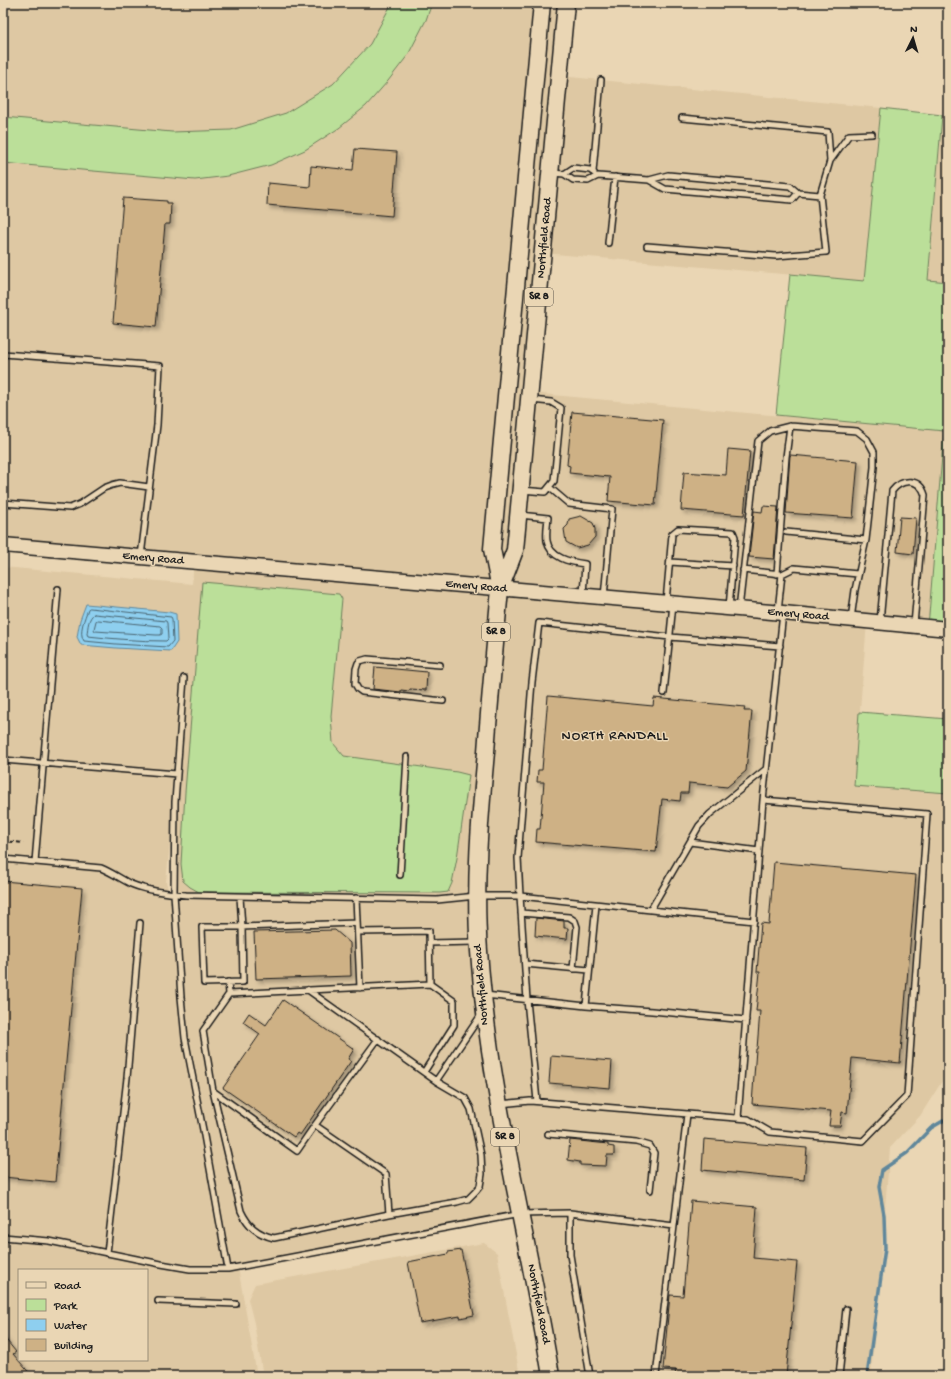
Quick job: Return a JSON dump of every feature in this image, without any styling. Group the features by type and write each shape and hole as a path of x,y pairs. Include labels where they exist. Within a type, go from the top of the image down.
{"main road":[{"name":"Northfield Road","path":"500,589 492,549 542,3"},
{"name":"Northfield Road","path":"551,1376 540,1310 520,1214 492,1064 483,1003 476,896 480,812 500,589 515,550 530,396 557,173 566,3"},
{"path":"526,171 557,173"},
{"path":"507,391 530,396"},
{"name":"Emery Road","path":"3,545 948,629"}],"lane":[{"path":"593,172 601,80"},
{"path":"682,118 828,132 830,161"},
{"path":"647,246 776,256 826,252 820,195 830,161 849,135 872,134"},
{"path":"557,173 573,168 590,170 598,176"},
{"path":"557,173 573,180 588,181 598,176 649,180 668,175 790,186 798,193 820,195"},
{"path":"608,243 615,177"},
{"path":"649,180 665,190 792,200 798,193"},
{"path":"3,354 160,366 157,426 140,558"},
{"path":"521,490 545,492 554,481 561,408 551,402 530,396"},
{"path":"738,1118 763,800 780,646 781,613 779,574 786,458 790,426"},
{"path":"734,609 743,570 758,442 770,432 790,426 857,431 867,439 874,452 874,467 866,540 858,574 851,620"},
{"path":"880,623 892,491 898,484 907,482 918,483 923,488 925,495 914,626"},
{"path":"3,503 70,508 80,504 104,488 112,485 120,483 149,487"},
{"path":"549,487 568,504 612,509 604,598"},
{"path":"519,515 548,518 547,541 550,548 555,554 566,560 585,564 583,596"},
{"path":"664,693 670,637 669,604 672,534 678,529 733,532 735,537 733,566 734,609"},
{"path":"786,532 866,540"},
{"path":"670,562 733,566"},
{"path":"743,570 779,574 794,568 858,574"},
{"path":"35,862 58,589"},
{"path":"537,1101 527,1000 520,896 519,851 532,682 539,623 670,637 780,646"},
{"path":"440,665 367,659 360,660 358,663 355,684 362,692 443,700"},
{"path":"184,678 175,802 174,894 185,1038 228,1268"},
{"path":"400,875 407,757"},
{"path":"3,760 177,774"},
{"path":"651,909 699,826 710,814 766,769"},
{"path":"499,1104 530,1100 748,1118 770,1132 863,1141 907,1096 927,814 763,800"},
{"path":"690,842 759,851"},
{"path":"3,859 101,868 143,888 186,896 437,900 476,896 520,896 754,921"},
{"path":"240,897 242,927 243,982 204,983 202,927 242,927 357,923"},
{"path":"356,898 360,988"},
{"path":"586,1006 596,905"},
{"path":"521,913 569,917 576,921 577,927 573,969"},
{"path":"107,1253 127,1078 140,923"},
{"path":"358,932 429,931 430,984"},
{"path":"429,943 478,942"},
{"path":"525,964 589,970"},
{"path":"228,982 229,994 203,1031 213,1091 241,1211 246,1222 264,1236 274,1238 468,1199 480,1186 482,1174 481,1155 471,1108 465,1098 424,1072 308,990"},
{"path":"229,994 430,984 454,1001 454,1025 424,1072"},
{"path":"436,1080 483,1003 506,997 586,1006 746,1020"},
{"path":"213,1091 297,1151 378,1039"},
{"path":"656,1376 687,1114"},
{"path":"316,1125 386,1174 389,1214"},
{"path":"548,1134 636,1142 650,1146 654,1153 650,1190"},
{"path":"3,1237 49,1241 190,1269 228,1268 520,1214 570,1213 674,1226"},
{"path":"570,1213 570,1255 590,1376"},
{"path":"158,1301 236,1304"},
{"path":"839,1376 846,1309"}],"path":[{"path":"3,841 24,843"}],"shaded area":[{"path":"3,3 566,3 560,76 881,108 864,281 543,253 531,393 944,431 928,627 867,622 854,785 948,793 948,1067 944,1078 920,1116 890,1148 871,1376 551,1376 520,1214 238,1267 257,1376 3,1376 3,567 192,584 194,562 3,545","holes":["174,804 175,917 166,882"]},
{"path":"945,83 948,83 948,282 928,281"},
{"path":"484,1243 497,1253 520,1376 263,1376 254,1323 248,1299 255,1284"}],"green space":[{"path":"392,3 432,3 426,20 408,55 366,106 339,128 305,150 271,165 228,176 195,180 3,163 3,117 172,132 231,130 286,113 333,84 370,44"},
{"path":"881,108 942,115 928,280 948,282 948,629 928,627 944,431 776,415 790,274 864,281"},
{"path":"202,582 339,594 342,599 331,716 333,743 344,756 469,775 457,858 452,883 448,892 199,892 183,881 181,864 185,792"},
{"path":"859,712 948,719 948,793 854,786"}],"water":[{"path":"86,604 169,612 176,614 177,642 171,651 81,645 77,637 80,620"}],"building":[{"path":"355,149 397,152 392,216 267,205 268,183 310,187 311,166 353,170"},
{"path":"123,198 167,201 167,203 171,203 170,224 165,224 156,327 113,323"},
{"path":"572,412 663,420 655,505 608,501 610,477 569,473 570,466 567,465"},
{"path":"728,449 750,451 744,515 681,510 684,472 726,475"},
{"path":"790,455 858,461 853,518 786,513"},
{"path":"763,506 778,507 774,559 749,557 754,511 762,512"},
{"path":"581,516 593,523 595,537 588,545 577,548 566,542 564,529 568,525 569,519"},
{"path":"900,517 916,518 913,554 897,552"},
{"path":"375,667 427,672 426,690 410,689 409,691 401,690 401,692 373,689"},
{"path":"548,696 653,706 654,698 745,707 744,711 752,711 746,771 727,787 689,783 688,793 681,793 680,801 662,799 656,852 536,842 537,829 540,829 544,782 537,782 538,770 542,770"},
{"path":"774,862 916,875 900,1063 852,1058 847,1113 842,1112 840,1126 829,1126 831,1111 752,1104 760,1011 756,1011 760,972 757,972 761,923 769,924"},
{"path":"3,881 82,888 55,1182 3,1177"},
{"path":"536,918 564,921 564,928 568,928 567,939 535,936"},
{"path":"335,930 350,943 351,976 256,979 254,932"},
{"path":"283,1000 354,1049 348,1059 351,1061 300,1135 297,1133 294,1137 223,1088 260,1034 243,1022 249,1013 266,1025"},
{"path":"551,1056 612,1061 610,1088 549,1083"},
{"path":"704,1139 807,1148 804,1180 702,1170"},
{"path":"570,1140 608,1144 608,1146 614,1147 614,1155 607,1155 606,1166 580,1165 580,1162 568,1160"},
{"path":"691,1201 757,1207 753,1258 797,1262 786,1376 675,1376 676,1370 663,1369 670,1295 683,1296"},
{"path":"461,1250 474,1315 420,1323 408,1262"},
{"path":"3,1336 16,1352 13,1354 18,1361 32,1376 3,1376"}],"waterway":[{"path":"867,1376 885,1248 884,1215 879,1187 882,1170 907,1153 931,1128 948,1118"}],"district":[{"name":"NORTH RANDALL","path":"615,736"}]}
